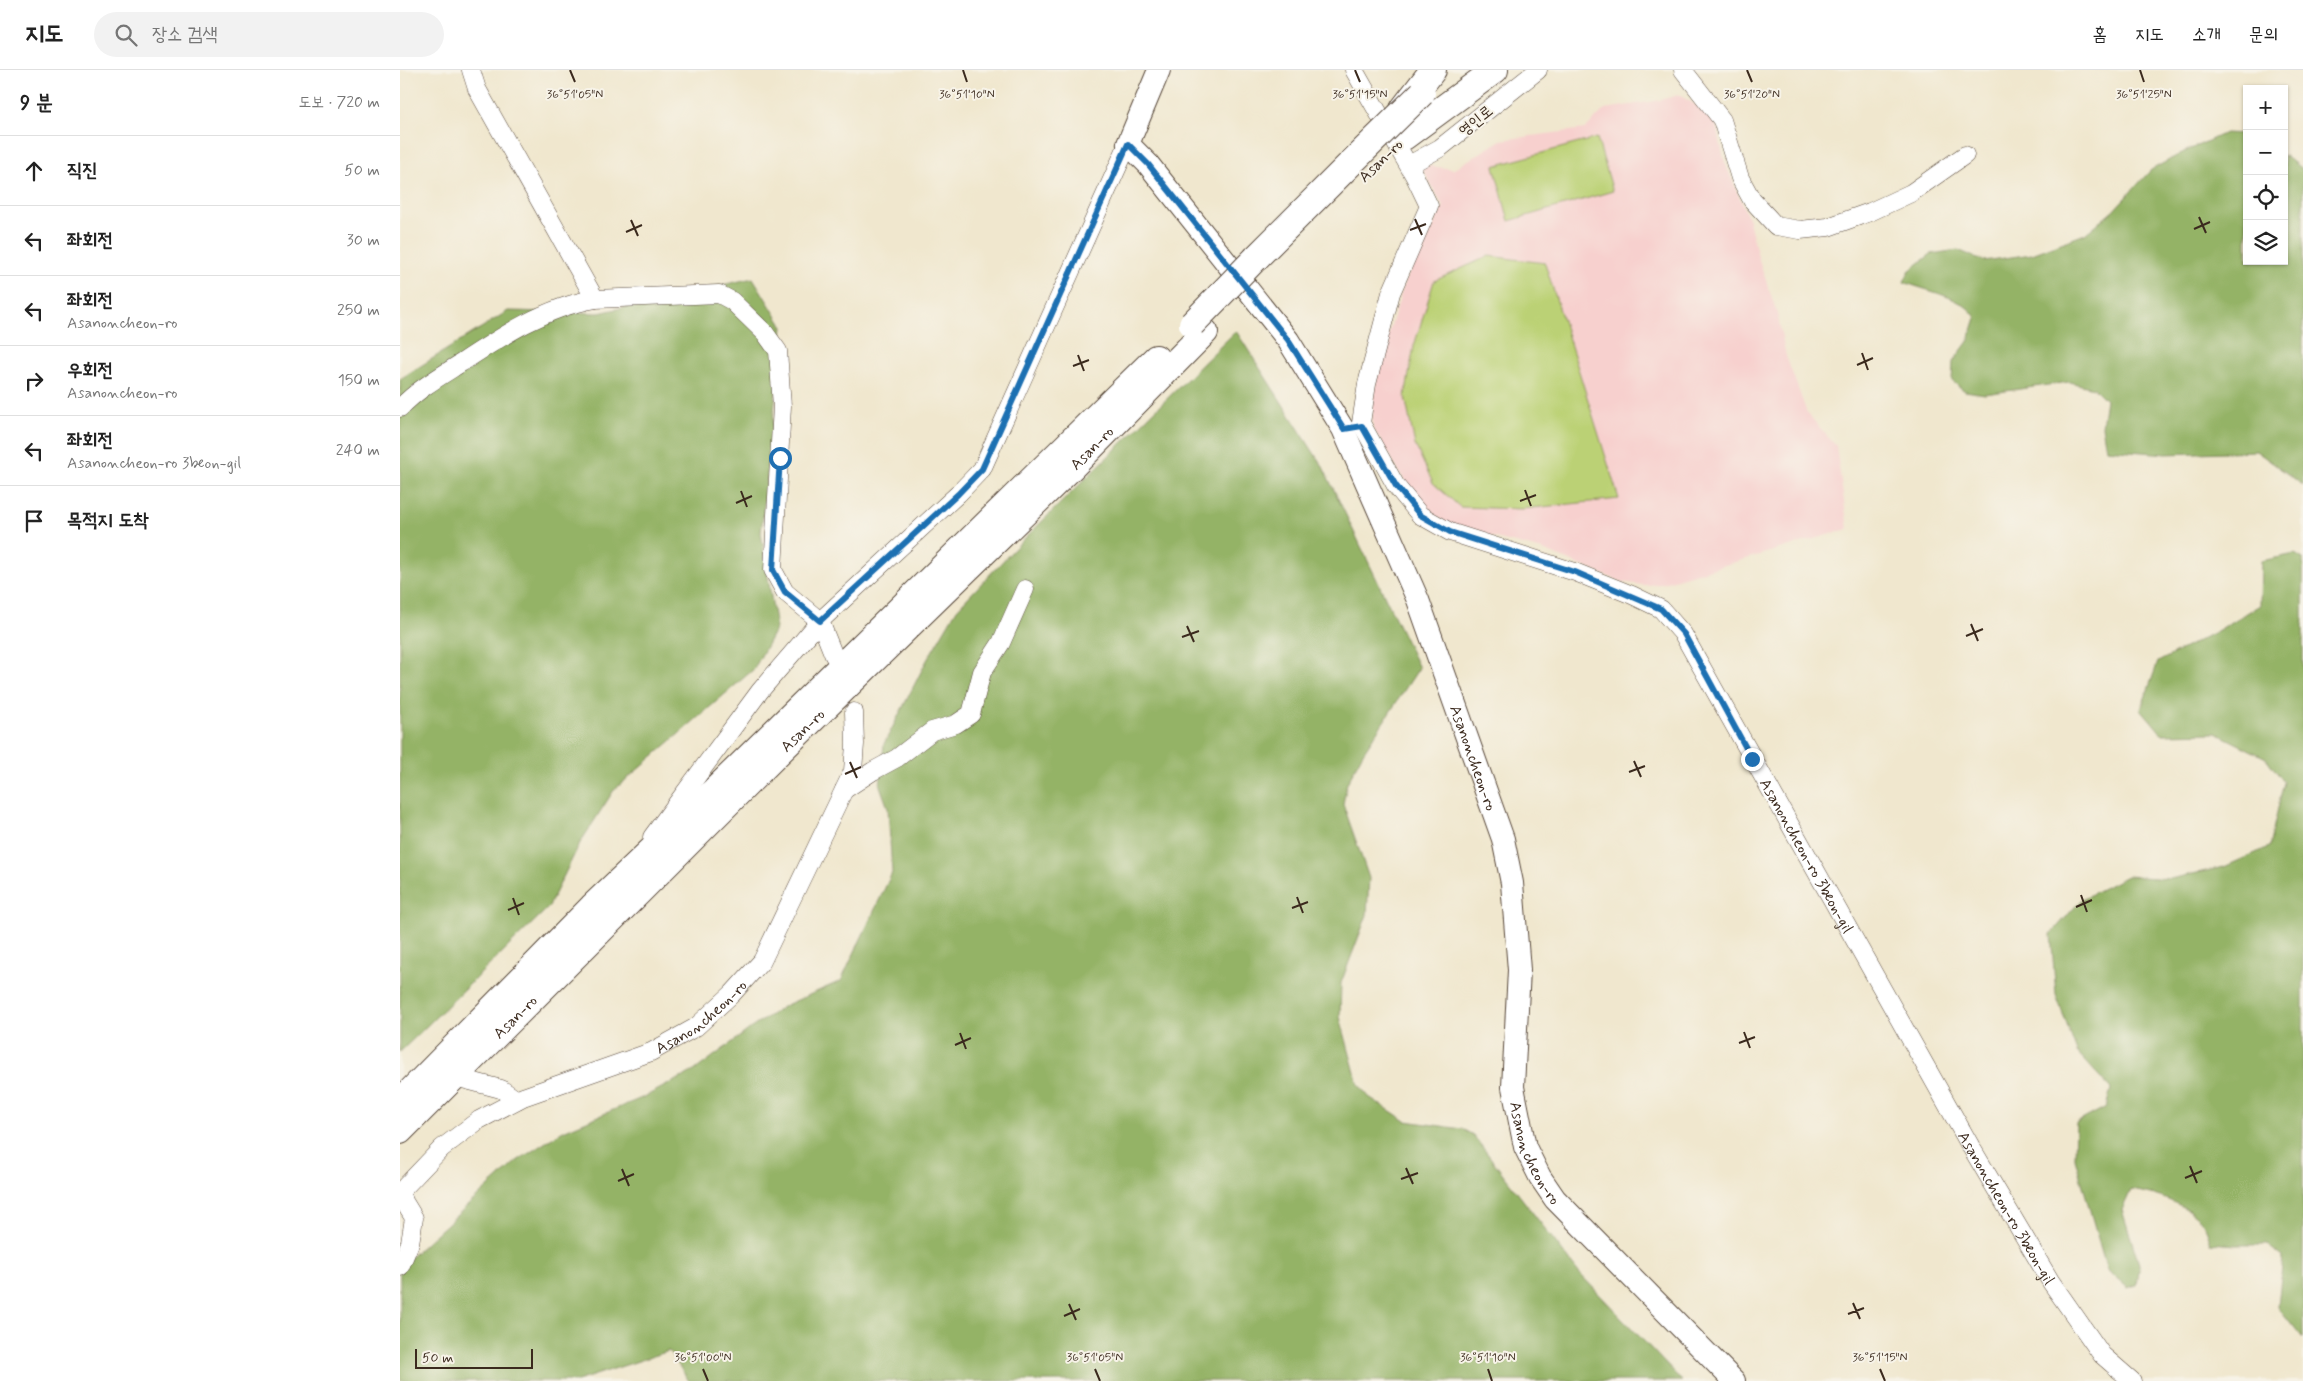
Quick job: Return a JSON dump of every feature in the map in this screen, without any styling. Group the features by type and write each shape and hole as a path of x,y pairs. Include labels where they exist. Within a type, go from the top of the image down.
{"highway":[{"name":"Asan-ro","path":"400,1102 592,907 1199,328 1261,264 1398,130 1428,95 1446,70"},
{"name":"Asan-ro","path":"1428,95 1470,70"},
{"path":"1428,95 1495,70"},
{"name":"Asan-ro","path":"400,1131 776,755 1099,440 1199,328"}],"main road":[{"path":"1128,144 1159,70"},
{"name":"Asanoncheon-ro","path":"1128,144 1148,164 1288,340 1352,427 1418,600 1503,839 1512,883 1519,970 1513,1087 1525,1147 1540,1177 1555,1199 1734,1381"}],"street":[{"path":"471,70 477,90 595,299"},
{"path":"1352,427 1367,384 1391,293 1429,206 1409,165 1354,70"},
{"name":"영인로","path":"1409,165 1440,148 1538,70"},
{"path":"1683,70 1722,120 1740,178 1752,200 1776,226 1800,230 1828,227 1870,212 1911,193 1965,155"},
{"path":"592,907 658,830 760,691 820,621 958,494 982,469 1128,144"},
{"path":"400,408 427,385 502,336 574,303 595,299 719,294 732,301 765,333 778,351 782,406 773,570 785,592 820,621 834,656"},
{"name":"Asanoncheon-ro 3beon-gil","path":"1352,427 1420,515 1450,532 1575,572 1632,595 1661,609 1684,634 1971,1147 2051,1282 2102,1355 2132,1381"},
{"path":"843,791 897,758 932,731 956,724 971,714 982,672 1001,643 1024,589"},
{"name":"Asanoncheon-ro","path":"400,1266 410,1243 414,1218 400,1194 442,1148 479,1120 517,1100 651,1052 696,1027 732,994 762,961 853,771 855,744 854,712"},
{"path":"455,1077 501,1089 517,1100"}],"shaded area":[{"path":"1679,95 1714,116 1725,163 1748,217 1758,257 1777,313 1786,356 1807,413 1836,446 1848,529 1660,584 1643,585 1622,582 1543,550 1453,527 1428,512 1413,495 1373,428 1372,404 1378,368 1405,281 1443,206 1420,165 1454,169 1501,140 1585,129 1605,109 1656,101"}],"green space":[{"path":"2225,133 2243,134 2243,265 2288,265 2288,158 2303,170 2303,485 2256,451 2166,454 2106,449 2102,426 2106,400 2094,388 2069,382 1985,394 1965,391 1952,381 1953,362 1969,340 1976,318 1963,305 1944,295 1904,282 1909,271 1931,254 1958,250 1984,261 2032,254 2085,234 2113,211 2151,170"},
{"path":"1597,138 1613,191 1509,221 1494,166"},
{"path":"1489,256 1545,263 1619,499 1522,509 1460,507 1433,483 1415,445 1405,397 1414,346 1434,281"},
{"path":"753,278 783,327 761,533 776,628 754,669 614,790 580,843 548,908 400,1052 400,379 508,311 599,313"},
{"path":"1236,331 1323,467 1419,668 1363,753 1347,783 1343,804 1369,878 1367,915 1341,983 1340,1017 1358,1084 1369,1097 1406,1121 1462,1129 1473,1135 1579,1273 1682,1381 689,1381 669,1351 577,1381 400,1381 400,1267 405,1262 517,1161 563,1131 644,1097 694,1071 751,1028 786,1005 841,981 892,873 888,808 880,786 884,744 927,660 957,609 1019,544"},
{"path":"2295,554 2303,559 2303,1338 2278,1307 2283,1257 2267,1245 2211,1243 2205,1227 2198,1218 2181,1206 2160,1197 2131,1190 2122,1210 2139,1264 2136,1285 2128,1288 2107,1270 2075,1158 2076,1123 2106,1107 2111,1089 2077,1052 2056,995 2051,934 2082,899 2127,876 2170,879 2224,867 2269,847 2284,782 2266,758 2216,733 2162,734 2141,709 2158,662 2217,631 2260,605 2261,561"}],"route":[{"path":"780,458 774,528 773,570 785,592 820,621 958,494 982,469 1128,144 1148,164 1288,340 1344,429 1362,426 1396,486 1420,515 1450,532 1575,572 1661,609 1684,634 1752,759"}]}
